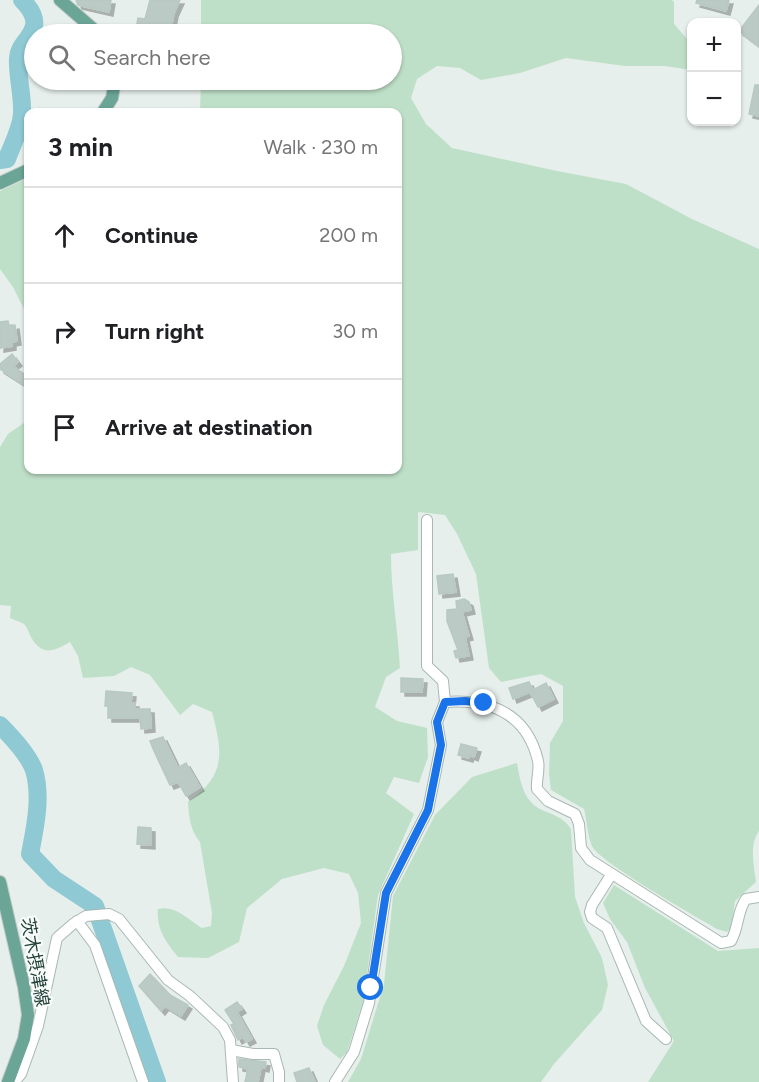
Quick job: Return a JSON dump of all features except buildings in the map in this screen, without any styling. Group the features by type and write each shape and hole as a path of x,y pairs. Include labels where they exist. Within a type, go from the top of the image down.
{"main road":[{"path":"60,0 88,24"},
{"path":"106,108 112,98 113,90"},
{"path":"0,183 24,172"},
{"name":"茨木摂津線","path":"0,882 24,987 28,1015 24,1039 8,1082"}],"street":[{"path":"335,1082 354,1052 369,1003 386,893 428,810 441,745 437,722 445,702 443,681 427,666 427,520"},
{"path":"445,702 484,703 504,711 519,724 531,743 539,764 536,777 537,789 548,801 575,814 579,824 581,848 590,860 611,875 721,943 731,940 736,932 741,906 746,899 759,897"},
{"path":"611,875 592,904 590,912 592,918 607,928 646,1021 666,1039"},
{"path":"14,1082 21,1074 38,1026 57,938 81,919 109,914 119,919 168,980 190,996 223,1027 230,1040 233,1082"},
{"path":"81,919 95,945 143,1082"},
{"path":"231,1050 253,1054 273,1054 279,1072 279,1082"}],"green space":[{"path":"201,0 672,0 674,2 674,24 687,39 687,69 665,66 625,66 566,58 520,73 481,80 460,68 437,66 417,79 411,98 426,124 452,148 626,184 692,219 759,249 759,831 753,849 756,882 735,901 732,927 727,932 717,929 670,901 598,854 589,837 584,809 551,790 550,743 563,721 563,686 541,674 501,682 489,668 476,574 445,515 418,512 418,550 391,554 400,668 386,677 375,707 397,721 427,728 428,757 419,783 394,777 386,793 414,814 378,895 363,1002 347,1052 340,1059 323,1045 317,1026 324,1005 344,966 361,923 358,893 349,874 324,868 282,879 247,908 239,942 208,958 178,957 160,929 158,909 176,911 202,928 211,926 212,913 200,842 192,828 188,802 209,782 218,763 218,740 212,712 193,704 180,715 150,675 131,667 114,676 83,678 78,656 70,642 54,650 44,650 35,643 24,624 10,618 11,606 0,605 0,447 8,434 24,423 24,474 402,474 402,108 200,108 201,90 402,90 402,24 201,24"},
{"path":"24,180 24,309 13,287 0,269 0,191"},
{"path":"517,763 523,789 534,805 561,819 571,829 575,897 584,923 602,958 608,985 602,1010 541,1082 348,1082 361,1059 384,984 393,896 435,815 472,777"},
{"path":"614,885 718,951 759,948 759,1082 648,1082 674,1041 645,988 627,942 610,919 603,903"}],"waterway":[{"path":"22,0 30,10 34,24"},
{"path":"0,160 7,159 21,120 18,58 24,44"},
{"path":"0,725 24,753 34,770 38,802 30,854 54,879 95,906 157,1082"}],"route":[{"path":"371,988 386,893 428,810 441,745 437,722 445,702 484,703"}]}
